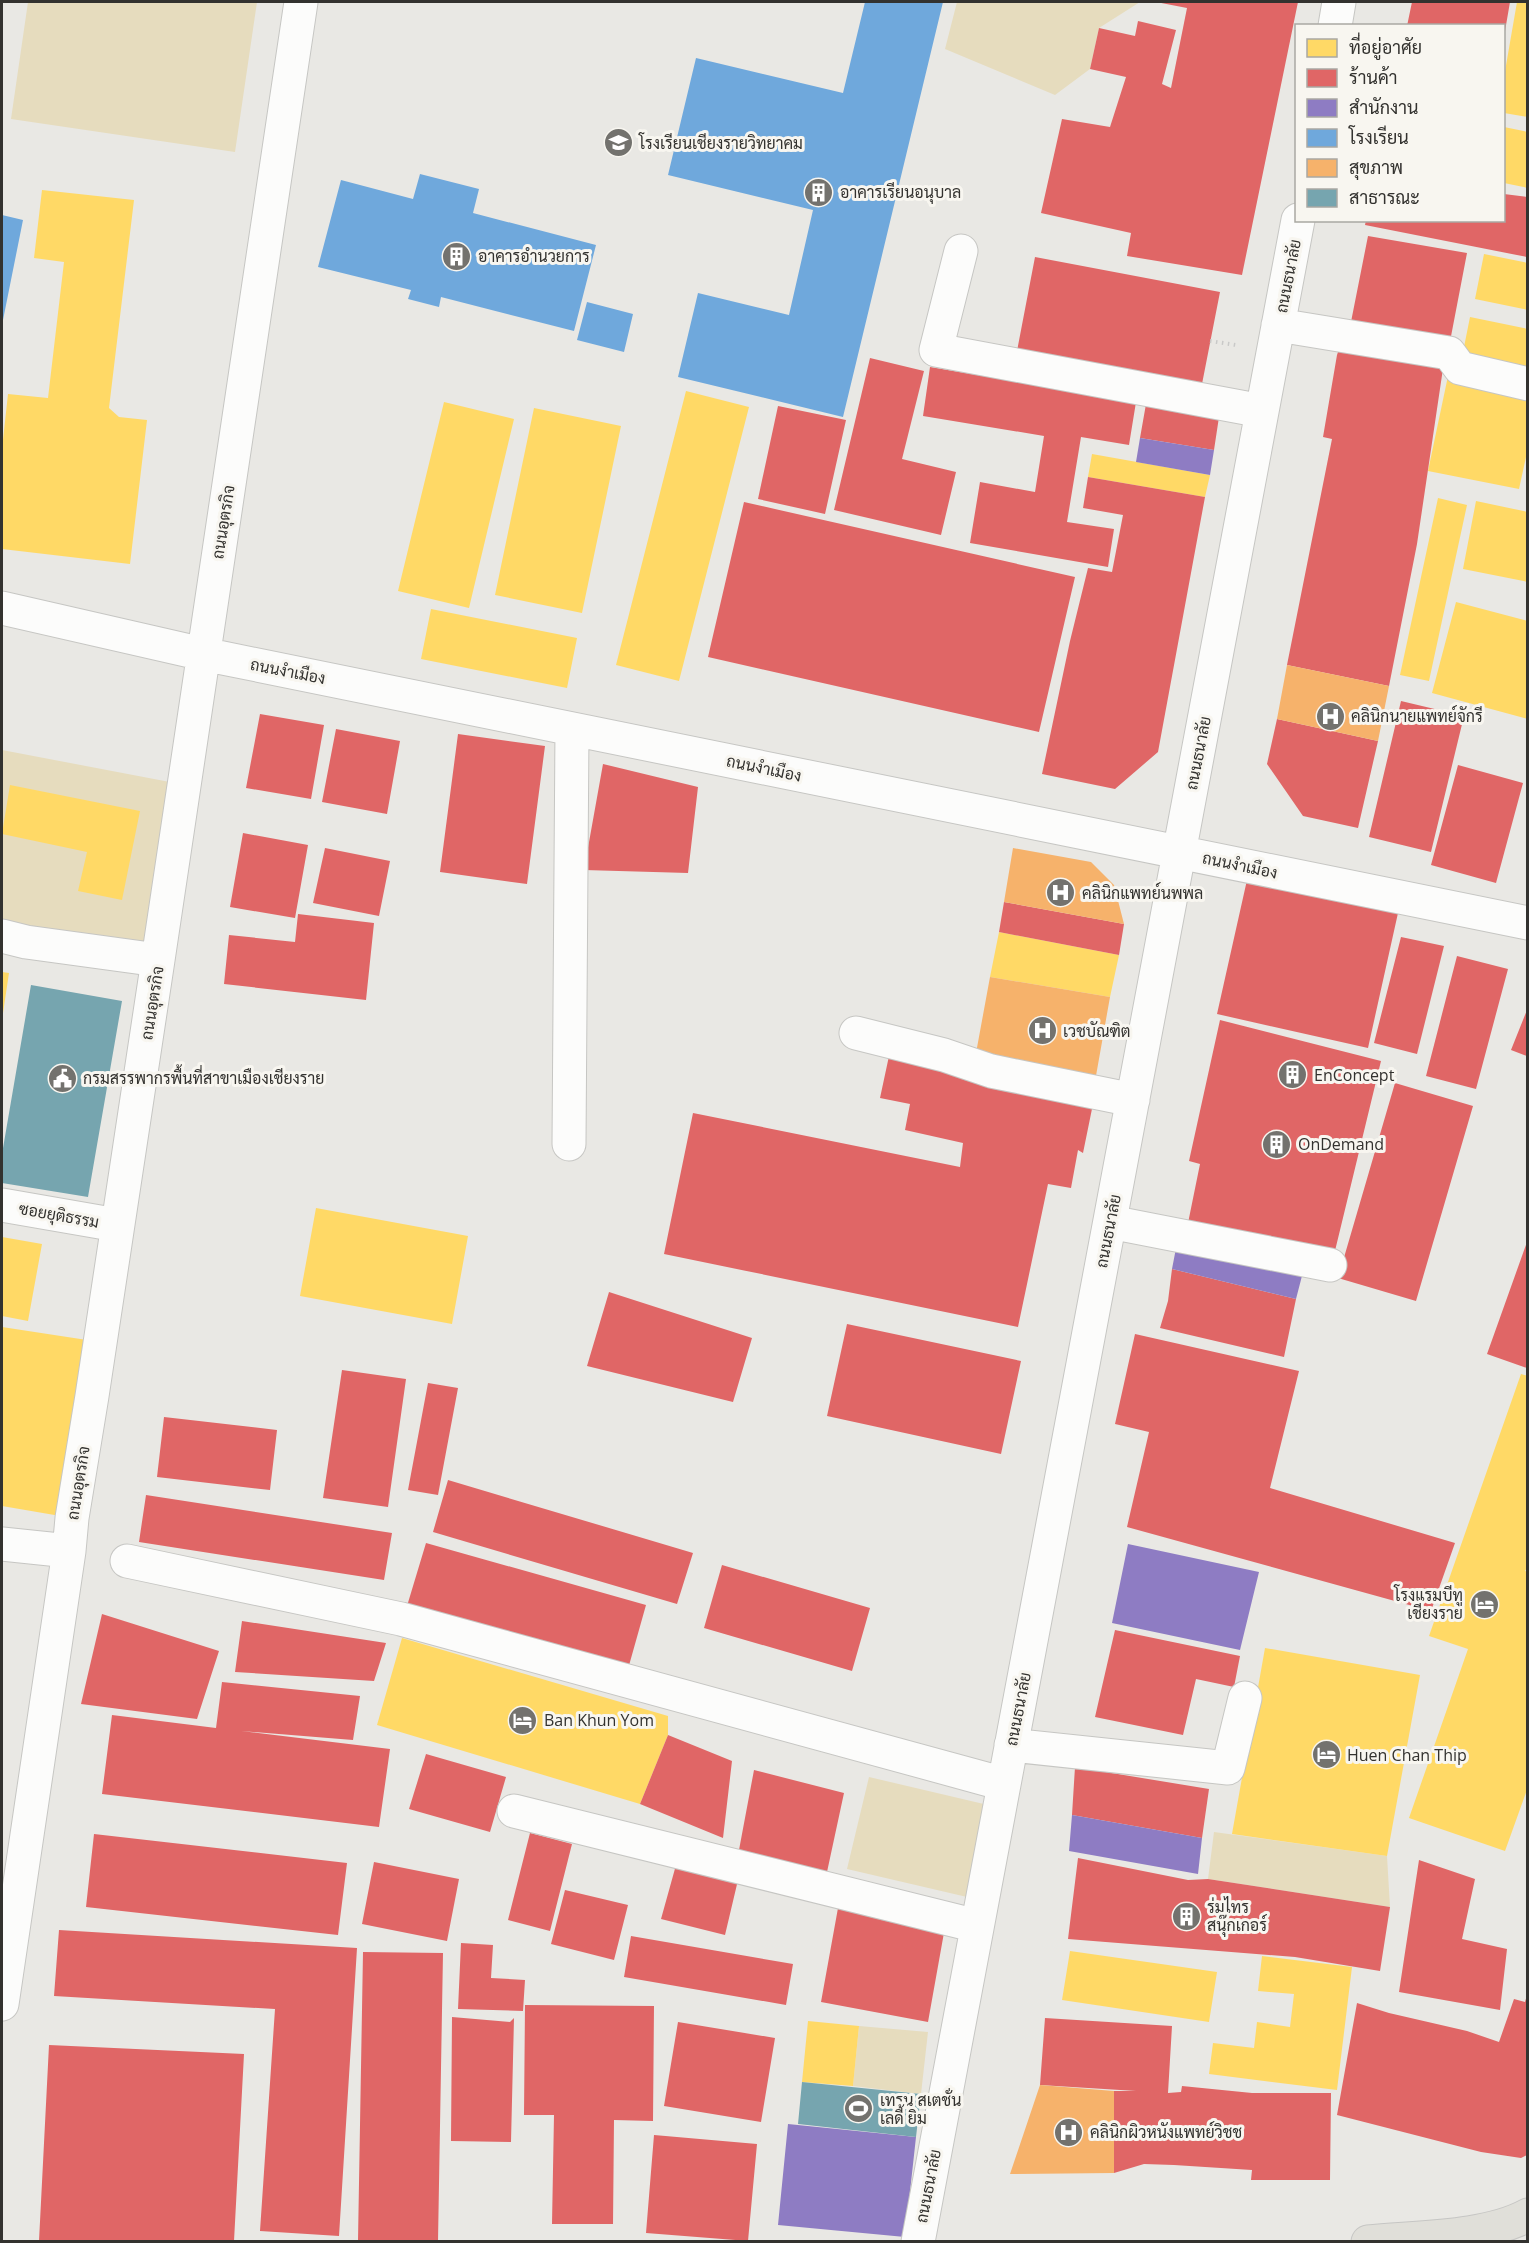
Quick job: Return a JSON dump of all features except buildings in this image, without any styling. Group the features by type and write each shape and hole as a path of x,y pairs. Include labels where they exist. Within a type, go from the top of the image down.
{"main road":[{"path":"1368,2241 1459,2234 1513,2223 1527,2215"}],"street":[{"name":"ถนนอุตรกิจ","path":"2,2004 14,1832 69,1551 72,1518 301,2"},
{"path":"1335,24 1339,2"},
{"name":"ถนนธนาลัย","path":"918,2241 1298,222"},
{"path":"961,251 936,350 1262,411"},
{"path":"1278,325 1449,353 1460,368 1527,384"},
{"name":"ถนนงำเมือง","path":"2,608 203,654 1527,923"},
{"path":"569,1144 572,729"},
{"path":"2,936 26,942 158,960"},
{"path":"856,1033 944,1055 991,1071 1133,1100"},
{"name":"ซอยยุติธรรม","path":"2,1205 117,1225"},
{"path":"1110,1222 1330,1266"},
{"path":"2,1544 69,1551"},
{"path":"127,1562 401,1619 1004,1784"},
{"path":"1011,1745 1228,1768 1245,1698"},
{"path":"514,1811 977,1926"}],"path":[{"path":"1210,341 1244,347"}],"shaded area":[{"path":"28,2 257,2 235,152 11,119"},
{"path":"957,2 1140,2 1099,28 1090,69 1055,95 945,49"},
{"path":"2,750 175,783 144,948 2,925"},
{"path":"869,1777 988,1805 967,1897 847,1869"},
{"path":"1214,1832 1387,1856 1390,1907 1208,1879"},
{"path":"859,2026 928,2032 921,2094 853,2086"}],"place":[{"name":"โรงเรียนเชียงรายวิทยาคม","path":"618,143"},
{"name":"อาคารเรียนอนุบาล","path":"819,192"},
{"name":"อาคารอำนวยการ","path":"457,256"},
{"name":"คลินิกนายแพทย์จักรี","path":"1330,716"},
{"name":"คลินิกแพทย์นพพล","path":"1061,893"},
{"name":"เวชบัณฑิต","path":"1042,1031"},
{"name":"EnConcept","path":"1293,1075"},
{"name":"กรมสรรพากรพื้นที่สาขาเมืองเชียงราย","path":"62,1078"},
{"name":"OnDemand","path":"1277,1144"},
{"name":"โรงแรมบีทู เชียงราย","path":"1484,1604"},
{"name":"Ban Khun Yom","path":"523,1720"},
{"name":"Huen Chan Thip","path":"1326,1755"},
{"name":"ร่มไทร สนุ๊กเกอร์","path":"1186,1916"},
{"name":"เทรน สเตชั่น เลดี้ ยิม","path":"859,2109"},
{"name":"คลินิกผิวหนังแพทย์วิชช","path":"1069,2132"}]}
